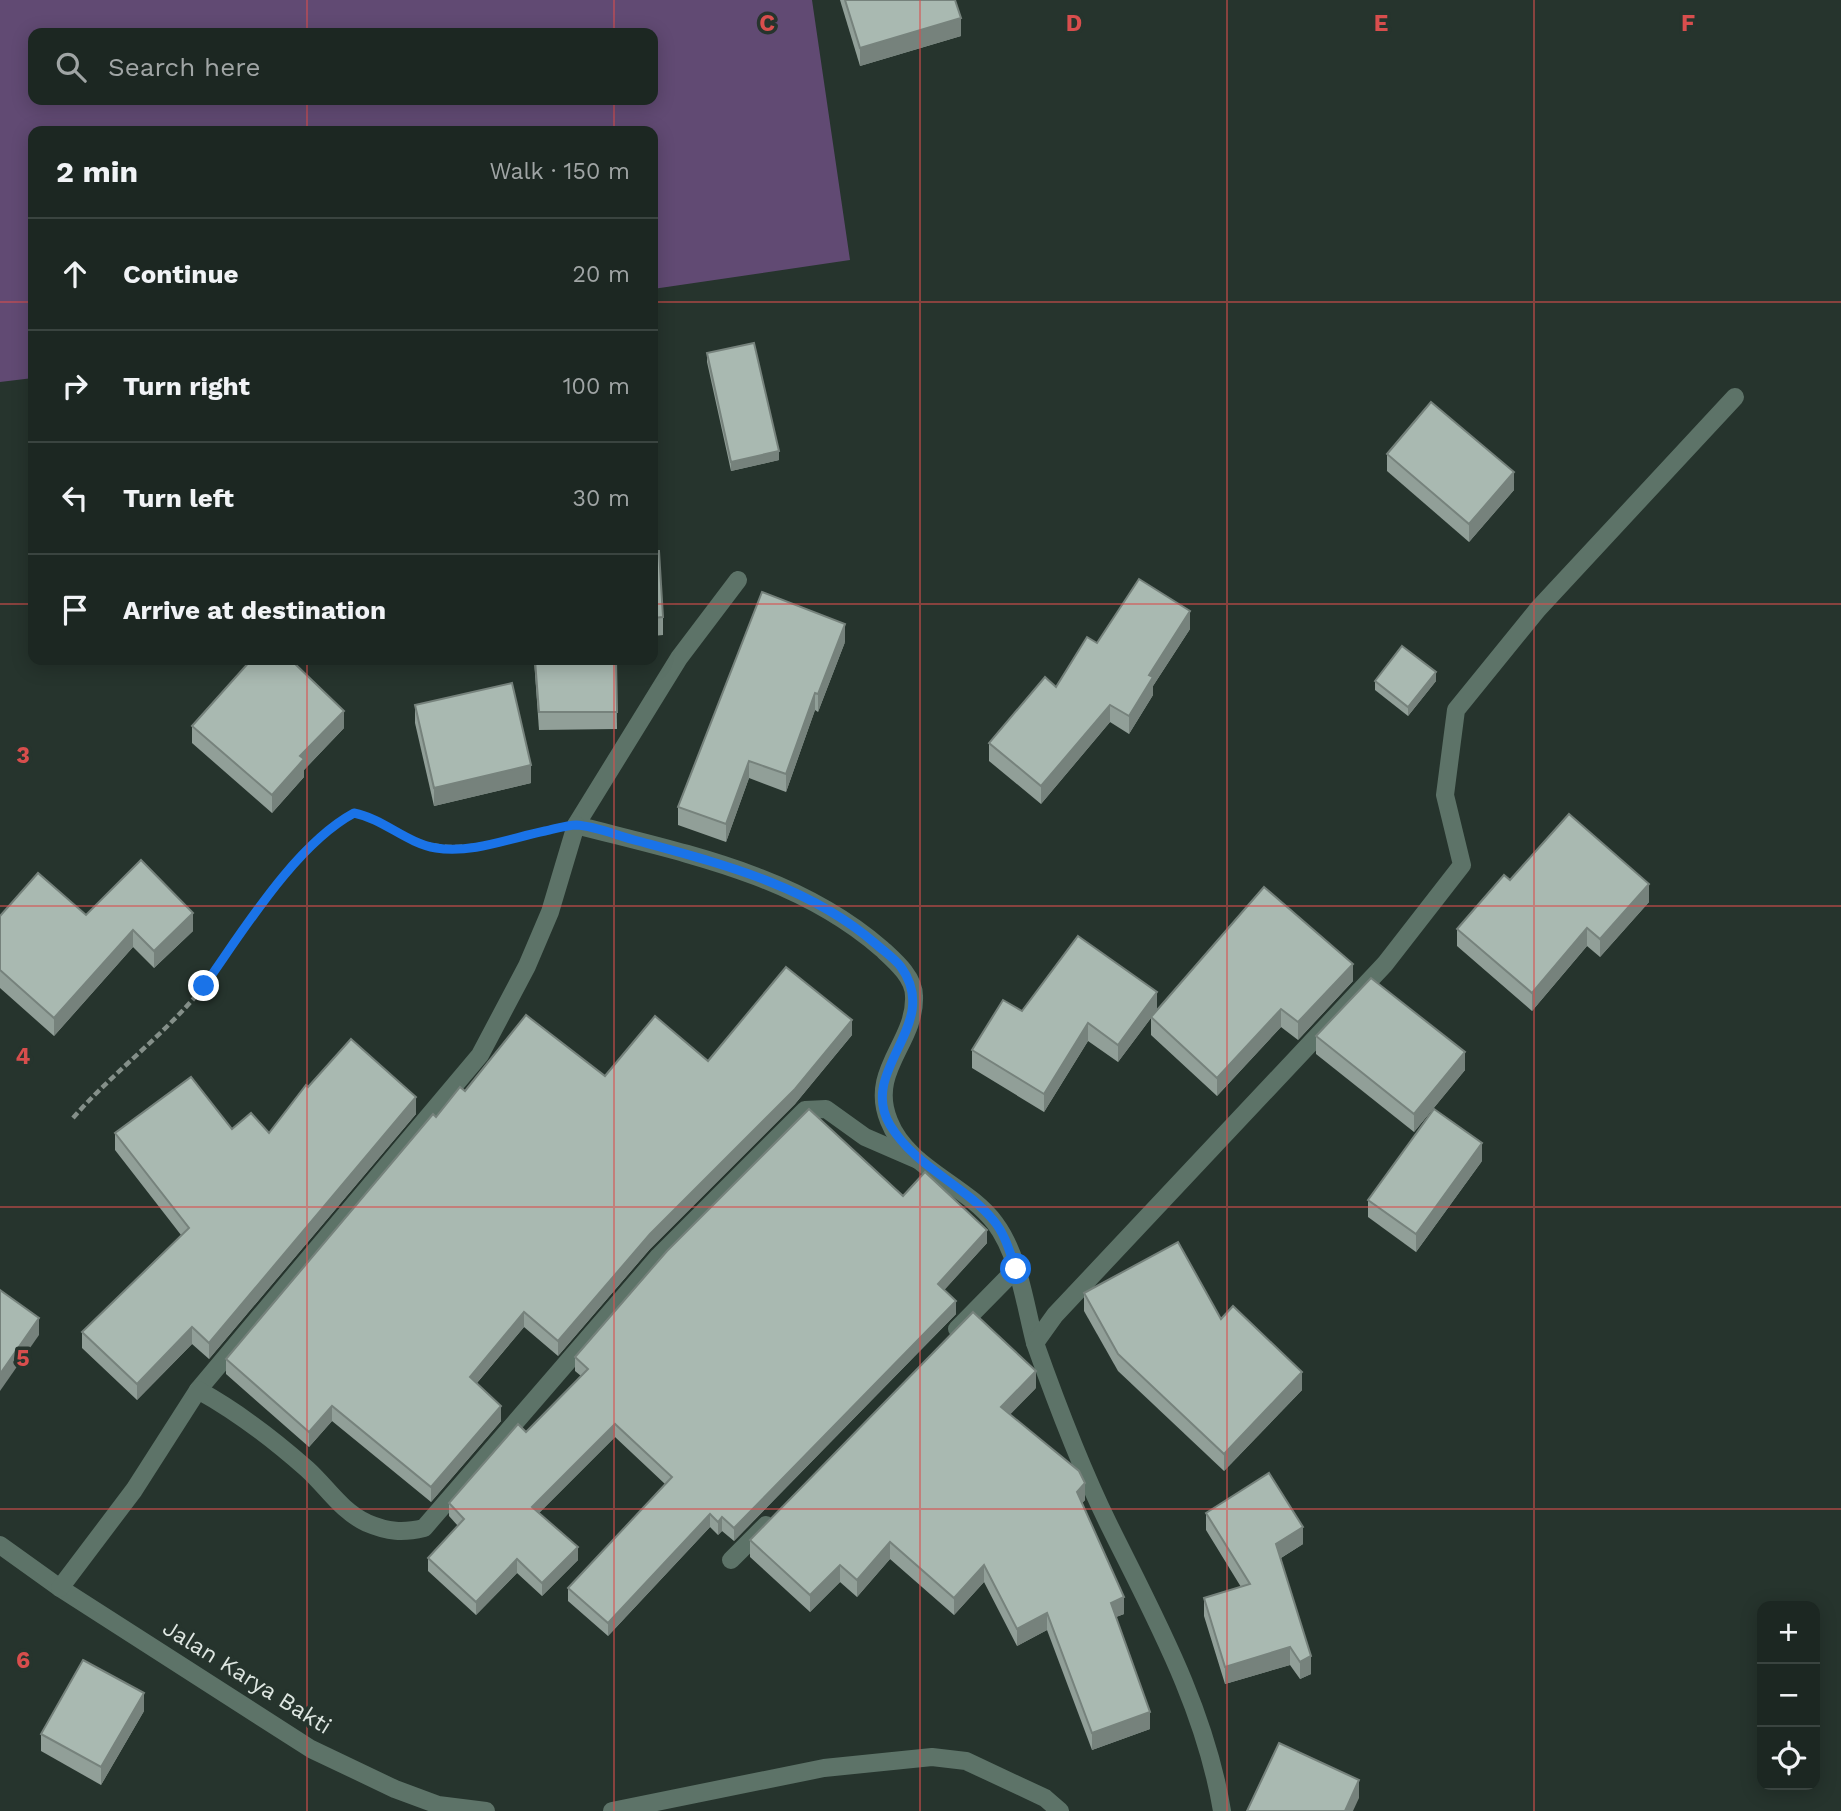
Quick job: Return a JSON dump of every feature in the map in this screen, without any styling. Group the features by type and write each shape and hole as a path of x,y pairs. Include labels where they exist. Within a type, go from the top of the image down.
{"street":[{"path":"1035,1343 1055,1315 1385,964 1462,866 1445,795 1457,710 1538,609 1735,397"},
{"path":"60,1588 134,1490 198,1390 480,1055 527,966 550,912 576,825 679,658 738,580"},
{"path":"576,825 728,866 793,891 856,927 901,966 915,994 910,1026 887,1070 882,1096 889,1123 918,1160 990,1216 1002,1235 1016,1269 1035,1343 1070,1441 1110,1526 1156,1613 1210,1751 1222,1811"},
{"path":"198,1390 237,1412 309,1471 339,1504 366,1522 401,1534 424,1528 659,1256 805,1110 826,1109 865,1137 918,1160"},
{"path":"940,1347 1016,1269"},
{"path":"732,1560 779,1512"},
{"name":"Jalan Karya Bakti","path":"0,1545 60,1588 311,1749 395,1789 428,1801 486,1811"},
{"path":"612,1811 824,1768 932,1757 966,1761 1045,1798 1060,1811"}],"path":[{"path":"73,1118 204,986 257,910 332,825 354,813 372,816 404,836 435,848 461,849 576,825"}],"shaded area":[{"path":"0,0 812,0 850,260 658,288 658,126 28,126 28,379 0,382"}],"building":[{"path":"845,0 955,0 961,18 860,48"},
{"path":"754,343 779,451 731,462 707,353"},
{"path":"1431,402 1514,472 1469,524 1387,454"},
{"path":"658,551 659,551 663,617 658,618"},
{"path":"1139,579 1190,611 1149,675 1153,677 1129,716 1110,705 1041,786 989,743 1045,677 1056,687 1087,637 1097,643"},
{"path":"762,592 845,624 818,694 815,693 786,774 749,761 726,824 678,807"},
{"path":"1402,646 1436,672 1408,707 1375,681"},
{"path":"247,665 296,665 344,711 300,756 304,759 272,795 192,726"},
{"path":"535,665 616,665 617,712 539,712"},
{"path":"512,683 531,765 434,788 415,705"},
{"path":"1569,814 1649,884 1600,939 1587,928 1532,993 1457,929 1504,875 1510,880"},
{"path":"141,860 193,913 154,951 133,930 54,1018 0,970 0,916 38,873 86,915"},
{"path":"1264,887 1353,964 1298,1022 1281,1009 1217,1078 1151,1017"},
{"path":"1078,936 1157,992 1118,1045 1088,1023 1044,1094 972,1050 1003,1000 1022,1011"},
{"path":"786,967 852,1020 795,1089 650,1234 558,1341 524,1312 470,1377 501,1406 431,1487 332,1406 309,1432 226,1359 433,1114 436,1117 460,1087 465,1091 526,1015 605,1076 655,1016 708,1061"},
{"path":"1371,978 1465,1052 1414,1114 1316,1036"},
{"path":"351,1039 416,1097 209,1343 192,1327 137,1384 82,1332 189,1228 115,1133 191,1077 232,1129 251,1113 269,1133 306,1085 308,1087"},
{"path":"809,1109 903,1196 925,1172 987,1230 938,1284 956,1301 734,1528 722,1517 718,1522 710,1514 608,1623 568,1588 672,1477 615,1424 532,1507 578,1547 542,1583 517,1559 476,1602 428,1558 464,1519 449,1503 518,1424 526,1432 588,1369 575,1357 667,1251"},
{"path":"1434,1109 1482,1143 1416,1234 1368,1200"},
{"path":"1178,1242 1221,1319 1233,1306 1302,1372 1224,1454 1118,1354 1084,1293"},
{"path":"0,1290 39,1318 0,1374"},
{"path":"973,1312 1036,1371 1001,1407 1079,1471 1085,1483 1077,1492 1124,1597 1111,1603 1150,1712 1092,1733 1047,1613 1017,1629 984,1565 954,1598 890,1542 857,1580 840,1565 810,1595 750,1540"},
{"path":"1269,1473 1303,1527 1276,1544 1311,1656 1300,1662 1290,1647 1225,1667 1204,1598 1250,1584 1206,1513"},
{"path":"83,1660 144,1693 101,1767 41,1734"},
{"path":"1279,1743 1359,1780 1345,1811 1247,1811"}],"route":[{"path":"204,986 257,910 307,852 332,825 354,813 372,816 404,836 435,848 461,849 576,825 728,866 793,891 856,927 901,966 915,994 910,1026 887,1070 882,1096 889,1123 918,1160 984,1209 996,1223 1016,1269"}]}
